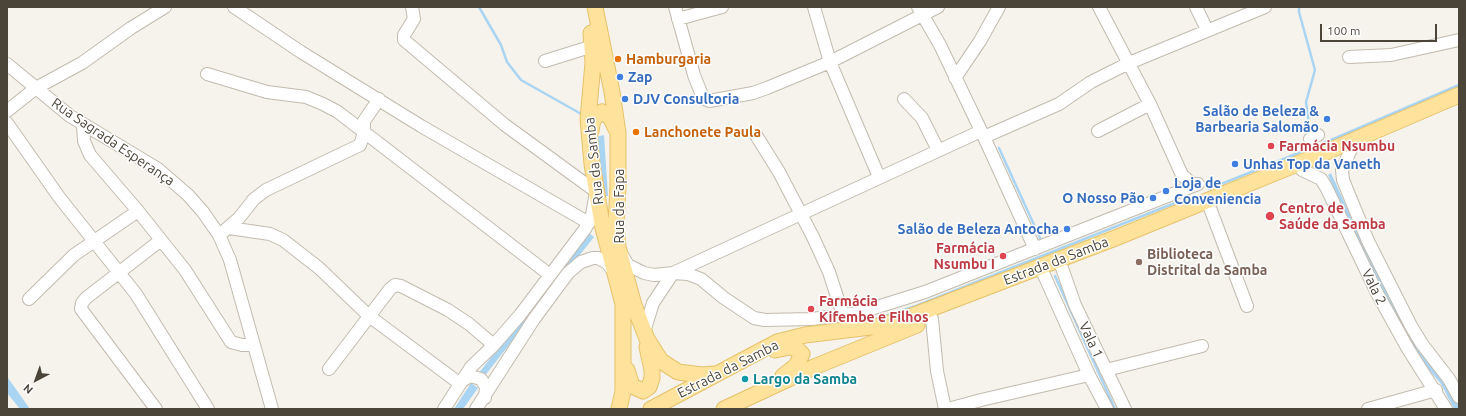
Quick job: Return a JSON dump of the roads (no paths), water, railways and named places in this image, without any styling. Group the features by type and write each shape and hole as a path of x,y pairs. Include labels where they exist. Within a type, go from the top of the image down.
{"main road":[{"name":"Rua da Samba","path":"588,7 593,46 588,113 594,185 622,304 624,391 619,409"},
{"name":"Rua da Fapa","path":"595,7 612,92 618,144 616,224 618,239 624,272 644,332 656,356 671,369 693,375 718,373"},
{"name":"Estrada da Samba","path":"651,409 778,342 793,337 879,326 904,319 1125,234 1330,151 1459,95"},
{"name":"Estrada da Samba","path":"724,409 764,389 877,340 1062,268 1210,208 1459,103"},
{"path":"591,147 592,123 597,115 602,112 613,121 618,144"},
{"path":"624,344 630,383 636,389 643,391 649,387 652,378 652,370 644,332"},
{"path":"749,356 790,347 797,348 802,354 796,366 764,389"}],"street":[{"path":"7,111 36,88 82,63 131,28 165,7"},
{"path":"234,7 302,52 442,138 485,161 589,223"},
{"path":"412,7 414,18 404,35 404,40 505,125 594,185 595,205 589,223 520,315 492,347 471,367 459,382 444,409"},
{"path":"675,7 690,62 703,98 706,101 759,91 830,62 921,11 938,7"},
{"path":"678,19 722,7"},
{"path":"814,7 830,62 879,177"},
{"path":"955,78 980,41 999,7"},
{"path":"1099,7 1150,104 1182,174 1178,189 1173,194"},
{"path":"1196,7 1207,30"},
{"path":"618,239 623,257 628,265 636,270 654,275 673,273 938,150 1052,108 1072,97 1091,82 1129,63 1265,7"},
{"path":"921,11 1041,247"},
{"path":"1349,56 1391,56 1459,40"},
{"path":"545,60 593,46"},
{"name":"Rua Sagrada Esperança","path":"7,64 83,124 136,155 168,177 224,232 252,345 272,409"},
{"path":"207,74 267,92 306,98 323,104 348,119 364,134 550,275"},
{"path":"224,232 260,193 357,148 362,142 364,134 364,121 379,99"},
{"path":"904,99 922,118 938,150"},
{"path":"1098,131 1150,104"},
{"path":"7,123 59,197 136,294 208,409"},
{"path":"83,124 84,141 90,155 138,211 185,270 208,309 231,342 242,345 252,345"},
{"path":"756,135 802,213 829,272 843,315"},
{"name":"Vala 2","path":"1351,149 1342,170 1343,180 1368,241 1411,326 1457,390"},
{"name":"Vala 2","path":"1302,170 1321,180 1326,187 1377,293 1408,349 1436,390 1446,409"},
{"name":"Estrada da Samba","path":"673,273 688,274 701,279 729,302 754,318 764,320 812,319 858,313 899,301 1041,247 1198,184 1192,184 1182,174"},
{"path":"1210,208 1248,306"},
{"path":"28,299 74,255 93,240 138,211"},
{"path":"224,232 270,234 282,240 319,268 369,316 459,382"},
{"path":"156,409 81,309 82,303 86,298 161,240"},
{"path":"476,409 534,319 561,282 577,265 587,259 598,258 611,267 617,280"},
{"name":"Vala 1","path":"1062,268 1075,305 1125,409"},
{"path":"644,332 653,302 673,273"},
{"name":"Vala 1","path":"1044,275 1089,375 1107,409"},
{"path":"328,369 392,287 402,286 448,310 469,324 489,342 492,347"},
{"path":"932,319 936,370 945,409"},
{"path":"1106,370 1202,346"},
{"path":"948,409 980,400 1089,375"},
{"path":"459,382 470,376 478,377 484,382 486,387 484,398"},
{"path":"1368,409 1436,390"}],"water":[{"path":"604,135 608,196 600,196 595,137"},
{"path":"1331,173 1347,208 1349,208 1459,401 1459,409 1454,409 1441,384 1413,351 1377,285 1328,175"},
{"path":"589,233 594,237 483,378 478,374"},
{"path":"7,376 30,409 20,409 7,393"},
{"path":"471,383 478,388 463,409 454,409"}],"waterway":[{"path":"479,7 501,45 507,62 521,80 583,115"},
{"path":"1299,7 1299,12 1315,70 1306,102 1310,132"},
{"path":"1209,189 1338,137 1459,85"},
{"path":"999,148 1040,238"},
{"path":"858,321 875,319 916,306 1175,203"},
{"path":"1055,276 1115,409"}],"place":[{"name":"Hamburgaria","path":"618,59"},
{"name":"Zap","path":"620,77"},
{"name":"DJV Consultoria","path":"625,99"},
{"name":"Salão de Beleza & Barbearia Salomão","path":"1327,119"},
{"name":"Lanchonete Paula","path":"636,132"},
{"name":"Farmácia Nsumbu","path":"1271,146"},
{"name":"Unhas Top da Vaneth","path":"1235,164"},
{"name":"Loja de Conveniencia","path":"1166,191"},
{"name":"O Nosso Pão","path":"1153,198"},
{"name":"Centro de Saúde da Samba","path":"1270,216"},
{"name":"Salão de Beleza Antocha","path":"1067,229"},
{"name":"Farmácia Nsumbu I","path":"1003,256"},
{"name":"Biblioteca Distrital da Samba","path":"1139,262"},
{"name":"Farmácia Kifembe e Filhos","path":"811,309"},
{"name":"Largo da Samba","path":"745,379"}]}
